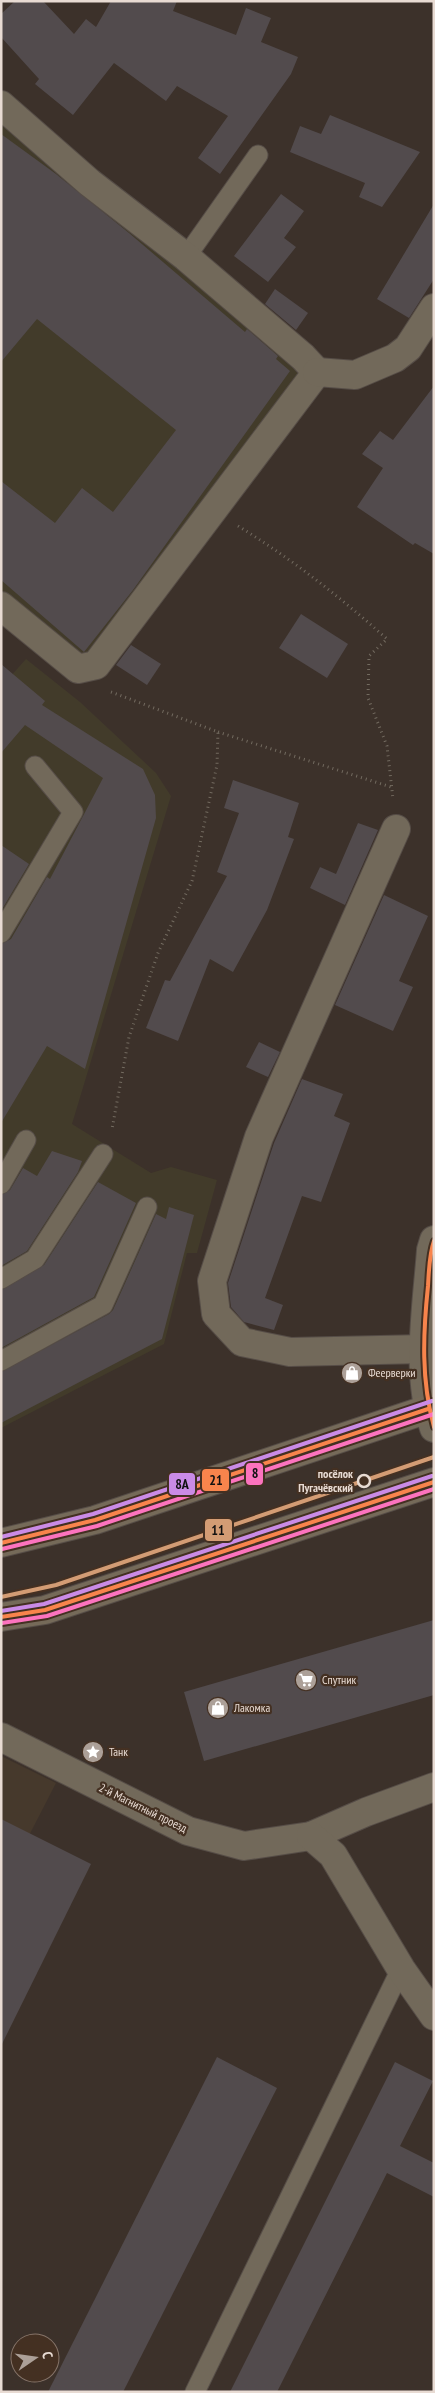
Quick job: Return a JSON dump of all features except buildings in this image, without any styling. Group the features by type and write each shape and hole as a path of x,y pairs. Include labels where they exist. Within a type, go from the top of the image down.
{"main road":[{"path":"1,1543 96,1520 432,1415"},
{"path":"1,1617 45,1610 434,1482"}],"street":[{"path":"1,105 90,183 186,258 303,357 316,372 354,375 395,358 408,348 434,308"},
{"path":"1,606 78,669 96,665 316,372"},
{"path":"396,830 259,1137 212,1281 216,1314 242,1342 290,1352 424,1349"},
{"path":"432,1415 424,1349 430,1307 434,1240"},
{"name":"2-й Магнитный проезд","path":"1,1737 188,1831 244,1846 311,1836 434,1787"},
{"path":"311,1836 333,1855 401,1969 434,2016"}],"lane":[{"path":"186,258 258,155"},
{"path":"1,933 73,812 36,766"},
{"path":"1,1184 26,1140"},
{"path":"1,1279 35,1259 103,1154"},
{"path":"1,1360 104,1305 148,1207"},
{"path":"195,2392 401,1969"}],"path":[{"path":"215,508 234,524 284,554 330,589 387,639 369,656 368,698 387,746 396,830"},
{"path":"96,665 110,691 218,732 392,787"},
{"path":"103,1154 115,1120 129,1037 158,953 192,882 217,765 218,732"}],"shaded area":[{"path":"1,113 298,368 299,375 85,659 1,590"},
{"path":"26,659 80,702 156,773 171,796 72,1124 151,1173 171,1167 217,1180 197,1253 187,1253 164,1344 1,1428 1,687"},
{"path":"1,1756 56,1783 1,1890"}],"transit line":[{"name":"21","path":"434,1241 429,1263 424,1357 427,1392 434,1427"},
{"name":"8А","path":"1,1537 93,1514 432,1401"},
{"name":"21","path":"1,1543 95,1520 428,1409"},
{"name":"8","path":"2,1549 97,1526 434,1414"},
{"name":"11","path":"1,1597 56,1585 434,1457"},
{"name":"8А","path":"1,1611 44,1604 432,1476"},
{"name":"21","path":"1,1617 45,1610 434,1482"},
{"name":"8","path":"2,1623 47,1616 434,1489"}],"place":[{"name":"Феерверки","path":"352,1373"},
{"name":"посёлок Пугачёвский","path":"364,1481"},
{"name":"Спутник","path":"306,1680"},
{"name":"Лакомка","path":"218,1708"},
{"name":"Танк","path":"93,1752"}]}
